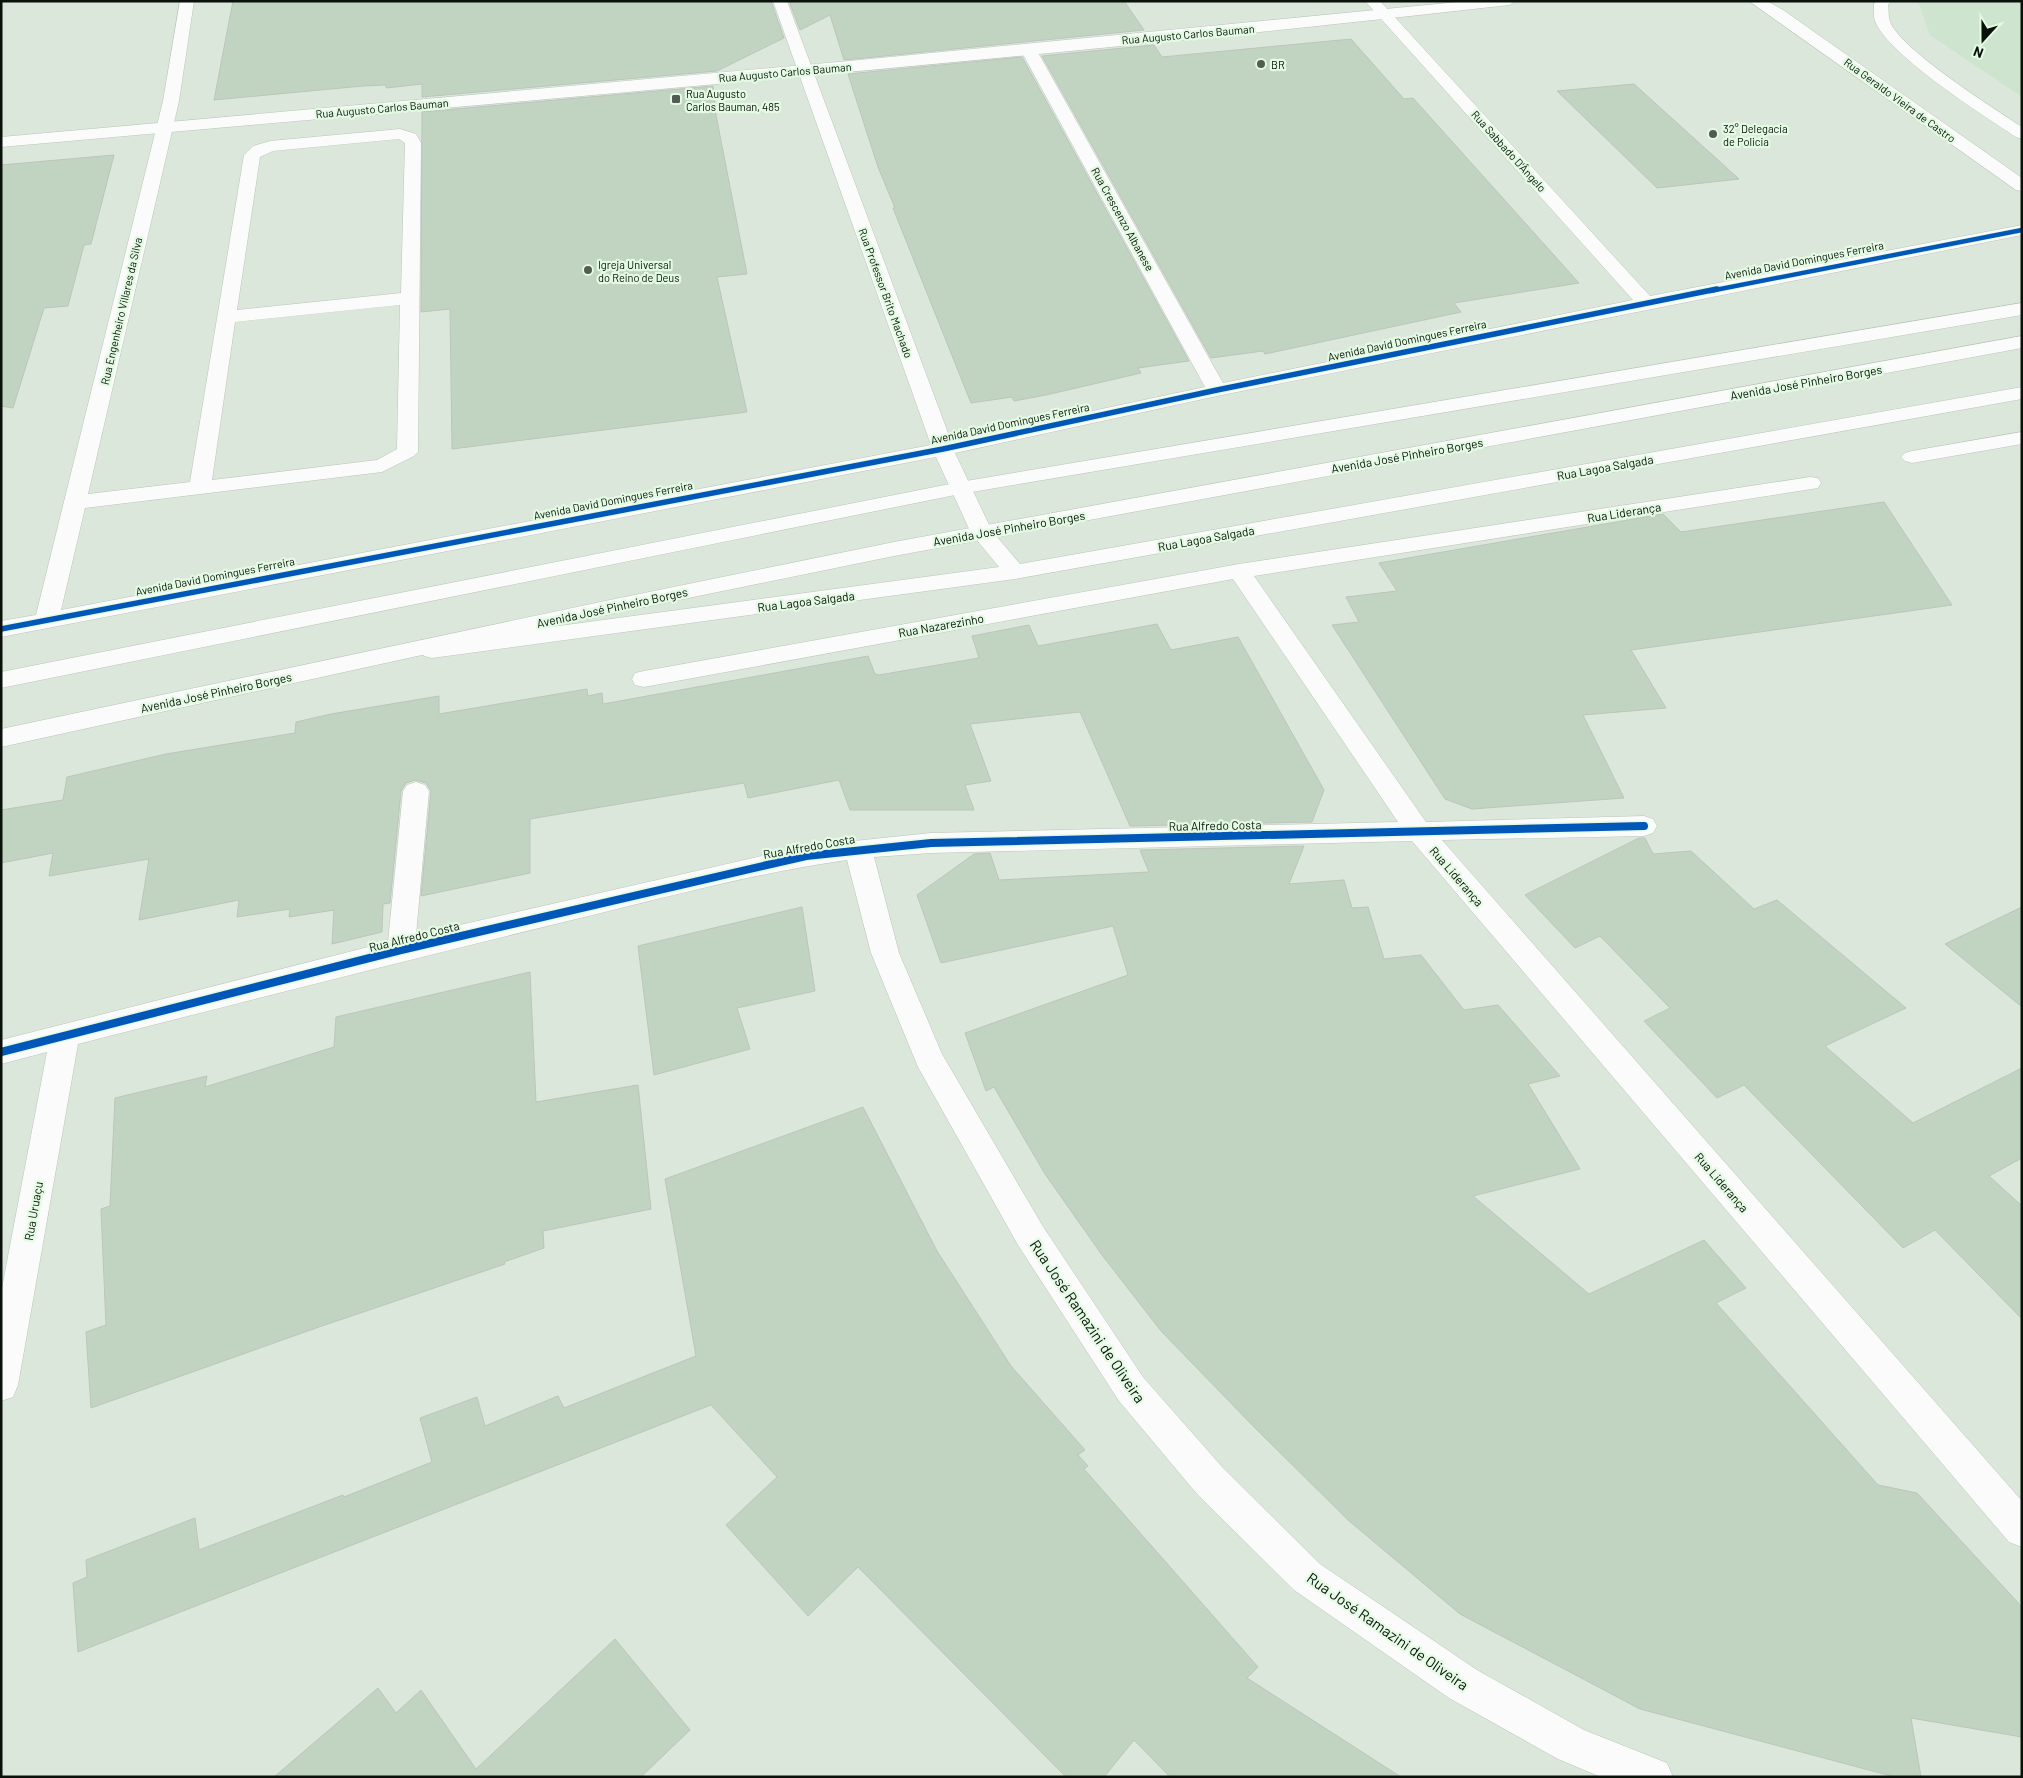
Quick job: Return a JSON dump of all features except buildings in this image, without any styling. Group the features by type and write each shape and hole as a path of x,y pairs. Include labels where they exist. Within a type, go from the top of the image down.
{"main road":[{"name":"Rua Engenheiro Villares da Silva","path":"48,619 165,127 187,1"},
{"name":"Rua Professor Brito Machado","path":"780,1 943,449 982,533 1015,572"},
{"name":"Rua Sabbado D'Ângelo","path":"1372,1 1646,302"},
{"name":"Rua Augusto Carlos Bauman","path":"1,142 806,70 1385,15 1509,1"},
{"name":"Rua Geraldo Vieira de Castro","path":"1756,1 1778,7 2022,186"},
{"path":"1884,1 1882,4 1883,24 1898,42 1922,64 2022,134"},
{"name":"Rua Crescenzo Albanese","path":"1028,49 1217,390"},
{"path":"76,502 200,488 382,466 407,452 413,143 410,138 400,134 270,146 258,150 252,155 200,488"},
{"name":"Avenida David Domingues Ferreira","path":"1,629 943,449 1217,390 1646,302 2022,230"},
{"path":"226,318 410,298"},
{"path":"1,680 960,488 2022,309"},
{"name":"Avenida José Pinheiro Borges","path":"1,738 648,600 982,533 2022,342"},
{"name":"Rua Lagoa Salgada","path":"386,656 1015,572 2022,393"},
{"path":"1912,457 2022,438"},
{"name":"Rua Liderança","path":"1810,482 1239,572 1419,832 2022,1529"},
{"name":"Rua Nazarezinho","path":"644,679 1239,572"},
{"path":"401,950 416,792"},
{"name":"Rua Alfredo Costa","path":"1,1052 401,950 689,882 806,856 858,848 931,843 1644,826"},
{"name":"Rua José Ramazini de Oliveira","path":"858,848 885,953 929,1058 1030,1235 1131,1389 1210,1481 1307,1576 1462,1684 1572,1745 1653,1777"},
{"name":"Rua Uruaçu","path":"1,1385 65,1036"}],"shaded area":[{"path":"1918,1 2022,1 2022,97 1930,35"}],"cycle path":[{"path":"1,629 943,449 1217,390 1646,303 2022,230"},
{"path":"1,1052 401,950 806,856 858,849 931,843 1644,826"}],"place":[{"name":"BR","path":"1261,64"},
{"name":"Rua Augusto Carlos Bauman, 485","path":"676,99"},
{"name":"32° Delegacia de Policia","path":"1713,134"},
{"name":"Igreja Universal do Reino de Deus","path":"588,270"}]}
